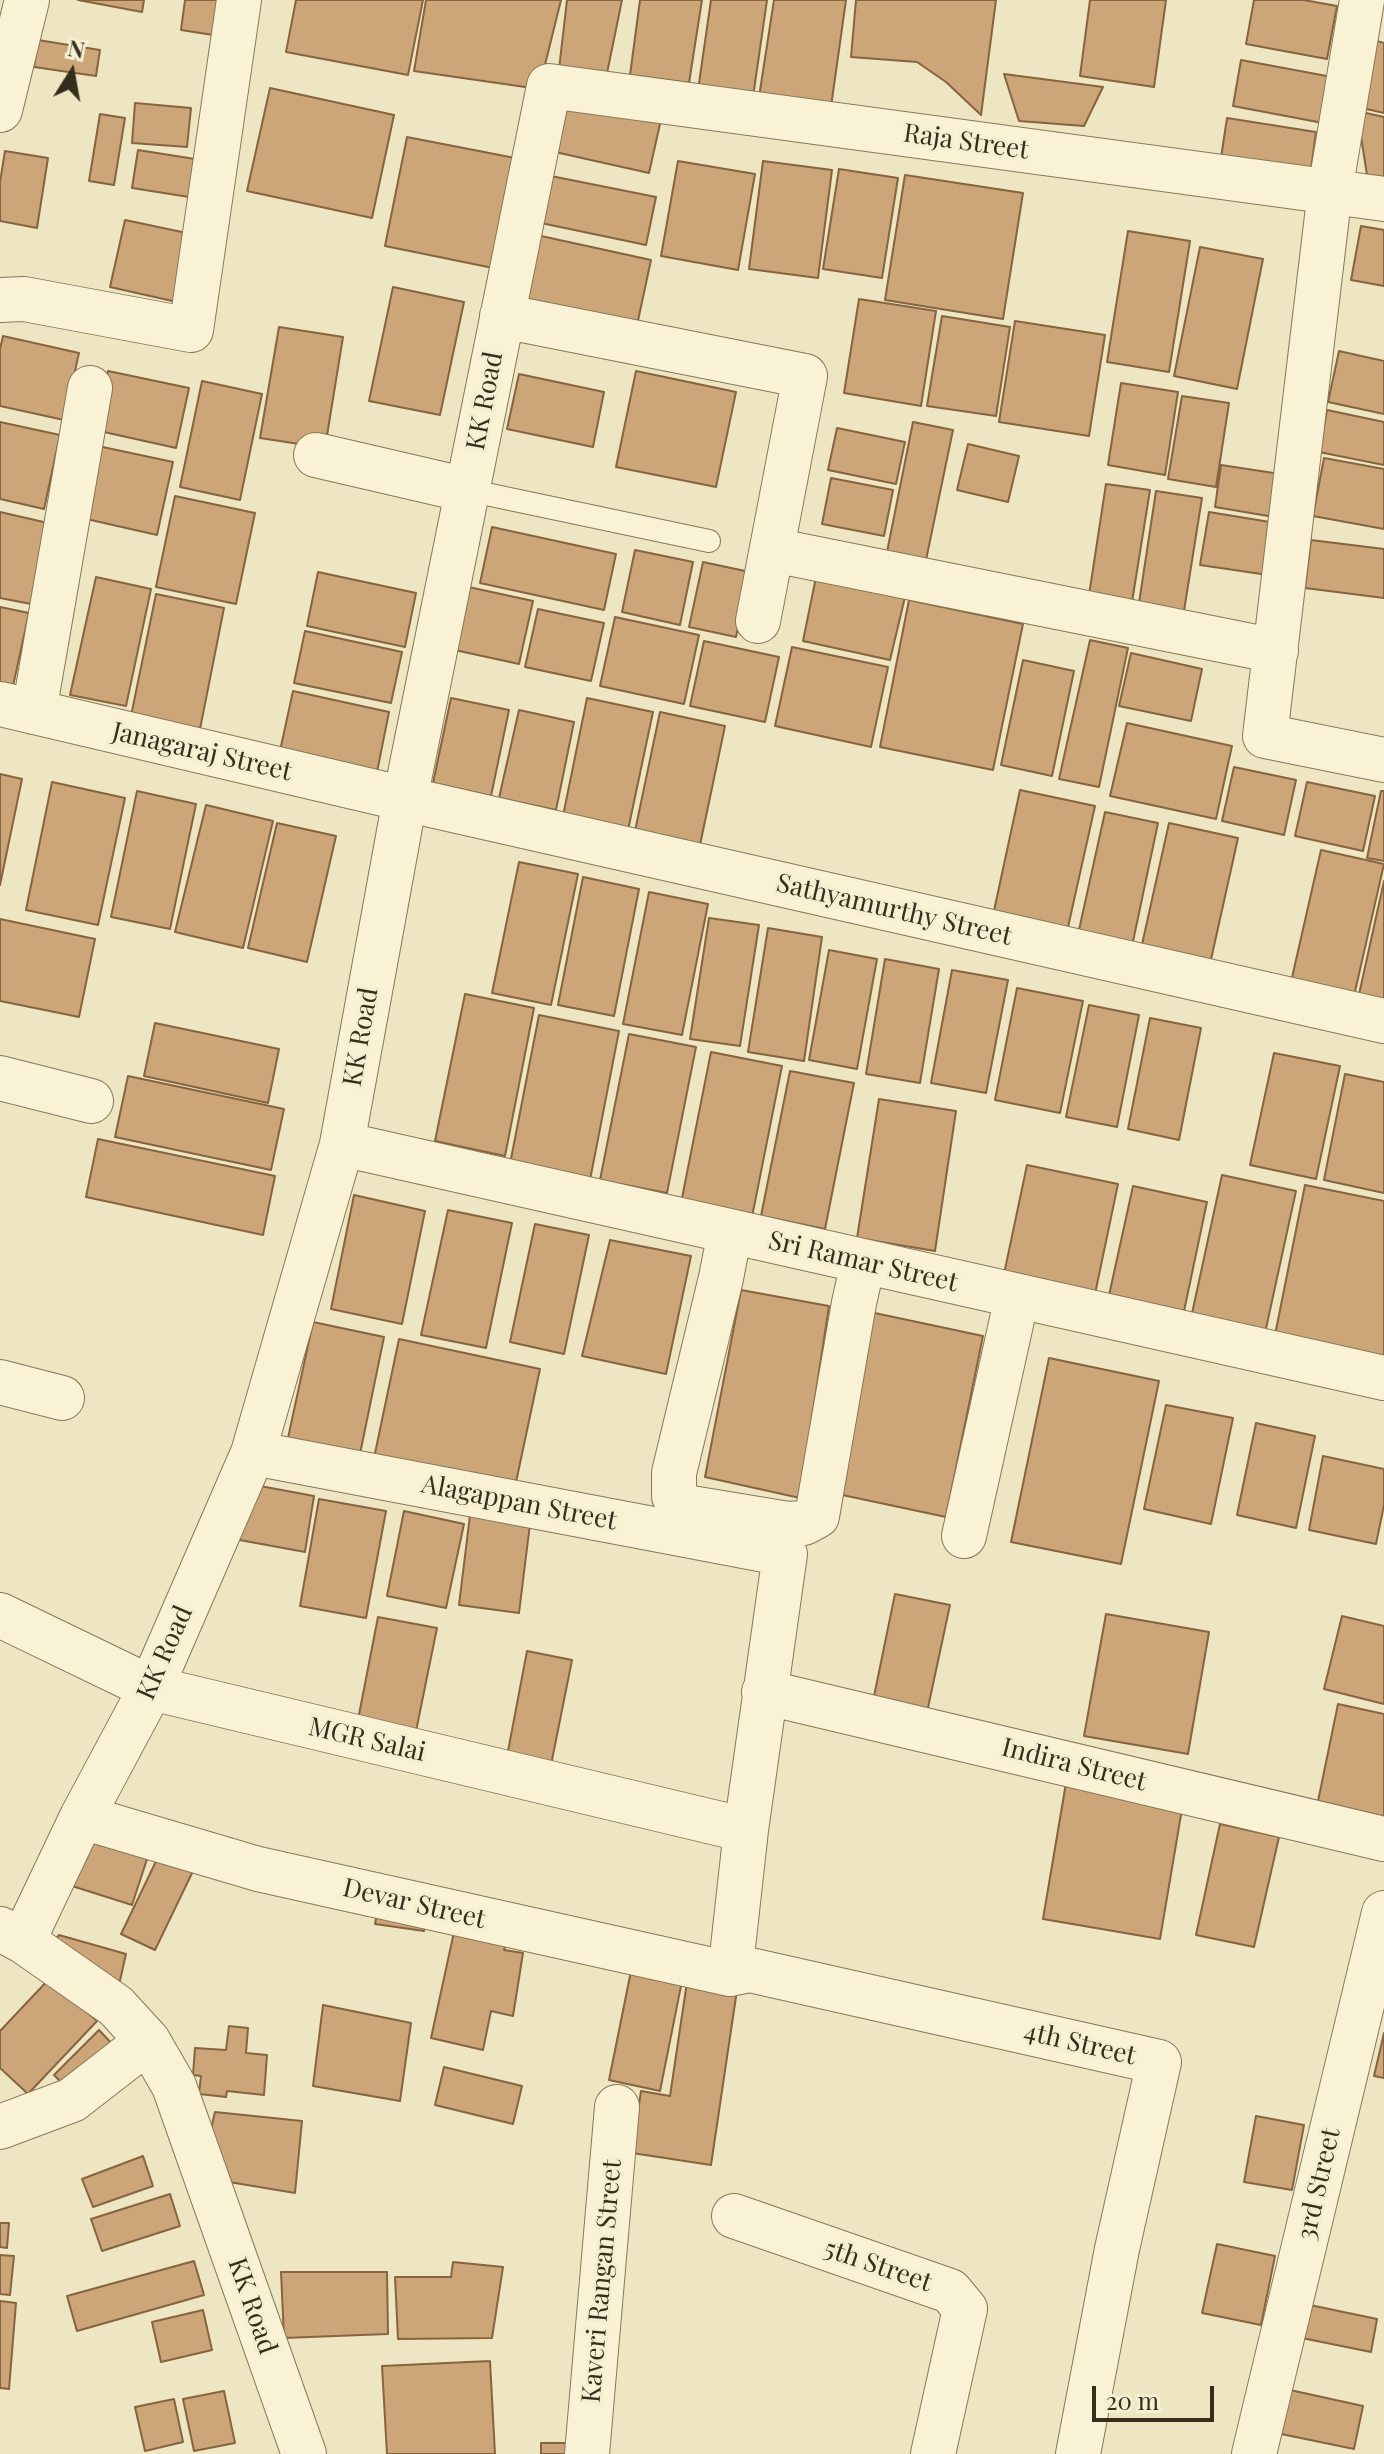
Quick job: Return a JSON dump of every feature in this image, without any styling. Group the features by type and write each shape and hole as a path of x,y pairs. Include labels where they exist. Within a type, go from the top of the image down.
{"street":[{"path":"0,110 27,0"},
{"path":"0,300 24,299 191,330 239,0"},
{"path":"1362,0 1330,191 1265,736 1384,760"},
{"name":"Raja Street","path":"549,86 1384,199"},
{"name":"KK Road","path":"304,2454 174,2086 148,2041 116,2006 12,1935 82,1817 151,1688 253,1453 342,1144 405,799 549,86"},
{"path":"502,316 805,376 758,621"},
{"path":"17,708 90,388"},
{"path":"316,455 467,490"},
{"path":"773,550 1276,651"},
{"name":"Janagaraj Street","path":"17,708 405,799"},
{"name":"Sathyamurthy Street","path":"405,799 1384,1021"},
{"path":"0,1078 91,1101"},
{"name":"Sri Ramar Street","path":"342,1144 1384,1378"},
{"path":"730,1232 674,1473 674,1496 685,1507 788,1524 804,1523 817,1516 863,1263"},
{"path":"964,1536 1017,1297"},
{"path":"0,1382 62,1398"},
{"name":"Alagappan Street","path":"253,1453 785,1554 764,1692"},
{"name":"MGR Salai","path":"0,1615 151,1688 746,1830"},
{"path":"740,1972 746,1830 764,1692"},
{"name":"Indira Street","path":"764,1692 1384,1839"},
{"name":"Devar Street","path":"82,1817 258,1869 740,1972"},
{"name":"3rd Street","path":"1254,2454 1384,1913"},
{"name":"4th Street","path":"740,1972 1159,2062 1117,2249 1078,2454"},
{"path":"0,2127 72,2100 148,2041"},
{"name":"Kaveri Rangan Street","path":"587,2454 617,2107"},
{"name":"5th Street","path":"734,2216 950,2291 965,2309 933,2454"}],"lane":[{"path":"467,490 709,541"}],"building":[{"path":"78,0 144,0 142,12"},
{"path":"185,0 218,0 213,35 181,30"},
{"path":"296,0 423,0 408,75 286,52"},
{"path":"426,0 561,0 539,89 414,71"},
{"path":"567,0 622,0 605,83 558,78"},
{"path":"640,0 702,0 689,83 630,75"},
{"path":"711,0 767,0 751,111 696,104"},
{"path":"774,0 846,0 829,121 757,110"},
{"path":"856,0 996,0 981,115 946,82 917,62 851,57"},
{"path":"1090,0 1166,0 1154,87 1080,76"},
{"path":"1254,0 1304,0 1337,6 1327,59 1246,44"},
{"path":"38,40 100,50 96,76 34,67"},
{"path":"1373,40 1384,43 1384,113 1358,107"},
{"path":"1241,60 1332,77 1323,123 1233,106"},
{"path":"1004,74 1103,87 1084,126 1019,121"},
{"path":"270,88 394,115 372,218 247,191"},
{"path":"567,95 662,115 649,173 555,152"},
{"path":"135,103 191,108 187,147 132,143"},
{"path":"1357,111 1384,117 1384,177 1367,175"},
{"path":"100,114 125,118 114,185 89,181"},
{"path":"1227,118 1316,132 1309,185 1219,171"},
{"path":"407,137 515,158 493,268 385,246"},
{"path":"138,150 195,159 189,197 132,188"},
{"path":"5,151 48,158 37,228 0,221 0,182"},
{"path":"678,161 755,174 738,270 661,256"},
{"path":"763,161 832,170 818,278 749,269"},
{"path":"839,169 898,178 882,278 823,269"},
{"path":"905,175 1023,193 1003,319 885,300"},
{"path":"551,176 656,197 646,245 541,223"},
{"path":"125,220 201,236 186,304 110,287"},
{"path":"1361,226 1384,230 1384,286 1351,280"},
{"path":"1128,231 1190,241 1169,372 1107,362"},
{"path":"532,234 651,260 636,330 517,305"},
{"path":"1200,247 1263,259 1237,389 1174,376"},
{"path":"393,287 464,302 440,415 369,401"},
{"path":"859,299 936,311 921,406 844,393"},
{"path":"942,316 1010,327 996,416 927,406"},
{"path":"1015,321 1105,335 1089,436 999,422"},
{"path":"279,327 343,337 325,448 260,438"},
{"path":"3,336 79,353 64,420 0,406 0,349"},
{"path":"1339,351 1384,361 1384,414 1328,402"},
{"path":"108,371 189,388 176,448 95,430"},
{"path":"636,371 736,392 716,487 616,467"},
{"path":"519,374 604,392 593,447 507,429"},
{"path":"202,381 262,394 240,500 180,487"},
{"path":"1121,383 1178,392 1165,475 1108,465"},
{"path":"1182,396 1229,403 1216,487 1168,479"},
{"path":"1327,410 1384,422 1384,465 1319,452"},
{"path":"0,422 60,435 44,509 0,499"},
{"path":"913,422 953,430 926,560 887,552"},
{"path":"837,428 905,442 896,484 828,470"},
{"path":"968,444 1019,456 1008,502 957,490"},
{"path":"98,446 173,462 157,535 82,518"},
{"path":"1324,458 1384,469 1384,529 1313,516"},
{"path":"1221,465 1287,475 1280,518 1215,507"},
{"path":"831,478 893,490 884,536 822,524"},
{"path":"1106,484 1150,490 1132,602 1089,595"},
{"path":"1156,491 1202,498 1184,611 1139,603"},
{"path":"175,496 255,513 236,604 156,587"},
{"path":"0,512 48,523 31,604 0,598"},
{"path":"1209,512 1276,523 1268,575 1200,565"},
{"path":"492,527 616,554 604,610 480,583"},
{"path":"1311,540 1384,549 1384,598 1305,588"},
{"path":"635,550 693,562 680,625 622,612"},
{"path":"703,562 750,572 736,637 689,627"},
{"path":"318,572 416,593 405,647 307,626"},
{"path":"96,577 151,589 126,706 70,695"},
{"path":"816,577 905,597 890,660 803,641"},
{"path":"464,586 533,601 519,664 450,649"},
{"path":"156,594 224,608 200,729 131,716"},
{"path":"909,600 1023,624 993,770 880,747"},
{"path":"0,607 29,613 13,686 0,684"},
{"path":"538,609 604,623 591,681 525,667"},
{"path":"615,617 699,635 684,704 600,686"},
{"path":"305,631 402,652 391,703 294,683"},
{"path":"1090,640 1128,648 1099,787 1059,779"},
{"path":"704,641 779,657 765,722 690,706"},
{"path":"792,647 888,667 871,747 775,726"},
{"path":"1131,653 1202,669 1191,721 1119,706"},
{"path":"1023,660 1074,671 1052,776 1001,765"},
{"path":"293,691 389,712 377,772 280,751"},
{"path":"451,698 509,710 491,796 433,783"},
{"path":"587,698 653,712 628,830 563,816"},
{"path":"519,710 574,722 556,810 499,798"},
{"path":"660,712 725,726 700,845 635,831"},
{"path":"1127,723 1232,746 1216,819 1110,796"},
{"path":"1234,767 1296,780 1284,835 1222,821"},
{"path":"0,774 22,779 0,885"},
{"path":"52,782 125,798 98,925 26,910"},
{"path":"1307,782 1375,796 1363,851 1295,836"},
{"path":"1020,790 1095,806 1066,936 992,920"},
{"path":"137,791 196,804 170,929 111,917"},
{"path":"1381,791 1384,791 1384,861 1367,858"},
{"path":"206,805 273,821 243,948 175,932"},
{"path":"1105,812 1158,823 1131,951 1077,939"},
{"path":"277,823 336,836 307,962 248,948"},
{"path":"1169,823 1238,838 1210,964 1141,949"},
{"path":"1321,850 1384,864 1354,996 1291,982"},
{"path":"519,862 578,874 551,1005 492,993"},
{"path":"583,877 639,889 614,1016 558,1005"},
{"path":"1384,881 1384,1005 1358,999"},
{"path":"649,892 708,904 682,1035 623,1024"},
{"path":"709,918 759,925 740,1046 690,1039"},
{"path":"0,919 95,939 79,1017 0,1001"},
{"path":"768,928 822,937 804,1061 748,1052"},
{"path":"829,950 877,959 857,1069 809,1060"},
{"path":"885,959 939,969 920,1083 866,1074"},
{"path":"952,970 1008,980 986,1093 931,1083"},
{"path":"1017,988 1083,1001 1060,1113 995,1100"},
{"path":"465,994 534,1008 505,1156 435,1141"},
{"path":"1089,1005 1139,1015 1117,1127 1066,1117"},
{"path":"539,1015 619,1031 590,1180 510,1164"},
{"path":"1150,1018 1201,1028 1179,1140 1128,1129"},
{"path":"155,1023 279,1049 268,1103 144,1076"},
{"path":"629,1034 696,1047 667,1193 600,1180"},
{"path":"711,1052 782,1066 752,1217 681,1203"},
{"path":"1274,1053 1340,1066 1316,1179 1250,1165"},
{"path":"790,1071 854,1083 825,1229 761,1216"},
{"path":"1345,1074 1384,1082 1384,1193 1324,1180"},
{"path":"128,1076 284,1109 271,1170 115,1137"},
{"path":"879,1099 956,1111 935,1251 857,1238"},
{"path":"98,1139 275,1176 263,1235 86,1197"},
{"path":"1027,1165 1118,1184 1095,1294 1004,1274"},
{"path":"1222,1175 1296,1191 1265,1333 1191,1318"},
{"path":"1305,1185 1384,1201 1384,1356 1275,1335"},
{"path":"1133,1186 1207,1202 1183,1316 1108,1300"},
{"path":"354,1195 425,1211 402,1324 331,1309"},
{"path":"448,1210 512,1223 486,1348 421,1335"},
{"path":"535,1224 589,1235 564,1354 510,1342"},
{"path":"610,1240 691,1256 666,1374 582,1356"},
{"path":"741,1290 829,1306 800,1498 705,1477"},
{"path":"870,1312 983,1336 946,1517 833,1493"},
{"path":"313,1322 384,1337 360,1454 288,1438"},
{"path":"399,1339 540,1369 515,1487 374,1458"},
{"path":"1049,1358 1159,1381 1121,1564 1011,1542"},
{"path":"1166,1405 1233,1418 1211,1524 1144,1509"},
{"path":"1256,1423 1315,1436 1296,1528 1237,1515"},
{"path":"1323,1456 1384,1469 1384,1505 1376,1544 1309,1530"},
{"path":"260,1486 314,1496 305,1552 234,1539"},
{"path":"319,1499 386,1511 366,1618 300,1606"},
{"path":"404,1511 464,1524 446,1608 387,1596"},
{"path":"470,1515 530,1524 519,1613 459,1605"},
{"path":"895,1594 950,1605 926,1717 872,1706"},
{"path":"1106,1614 1209,1632 1188,1754 1084,1736"},
{"path":"1342,1616 1384,1626 1384,1704 1324,1689"},
{"path":"378,1617 437,1628 414,1741 356,1730"},
{"path":"527,1651 572,1660 549,1775 505,1767"},
{"path":"1338,1704 1384,1714 1384,1825 1316,1811"},
{"path":"1066,1783 1183,1803 1160,1939 1043,1919"},
{"path":"1220,1824 1279,1837 1254,1947 1196,1935"},
{"path":"92,1828 151,1847 132,1905 72,1886"},
{"path":"160,1853 194,1869 155,1950 121,1934"},
{"path":"377,1913 426,1920 424,1931 375,1924"},
{"path":"454,1932 506,1943 504,1950 523,1953 513,2016 491,2011 483,2050 431,2038"},
{"path":"59,1935 126,1954 119,1985 53,1942"},
{"path":"632,1966 683,1976 660,2091 609,2080"},
{"path":"50,1978 97,2021 28,2094 0,2068 0,2031"},
{"path":"687,1982 737,1990 711,2165 632,2153 641,2091 670,2096"},
{"path":"323,2005 411,2023 400,2101 313,2086"},
{"path":"229,2026 248,2028 246,2053 267,2055 264,2095 227,2091 226,2097 199,2094 201,2076 193,2075 195,2048 226,2050"},
{"path":"99,2030 115,2047 70,2091 54,2075"},
{"path":"1384,2033 1384,2078 1374,2076"},
{"path":"444,2067 522,2086 513,2124 435,2105"},
{"path":"215,2112 302,2121 295,2193 223,2181 210,2133"},
{"path":"1256,2116 1304,2125 1292,2190 1244,2182"},
{"path":"143,2156 153,2186 93,2207 82,2179"},
{"path":"170,2194 180,2226 102,2251 91,2219"},
{"path":"0,2223 9,2223 7,2248 0,2247"},
{"path":"1217,2244 1275,2256 1261,2325 1202,2313"},
{"path":"0,2255 14,2256 10,2295 0,2294"},
{"path":"194,2261 204,2295 77,2331 67,2296"},
{"path":"453,2262 503,2267 492,2338 398,2339 395,2277 451,2277"},
{"path":"281,2272 387,2272 388,2334 284,2338"},
{"path":"0,2301 16,2303 9,2389 0,2388"},
{"path":"1310,2305 1377,2319 1371,2352 1302,2338"},
{"path":"203,2310 212,2350 161,2362 152,2322"},
{"path":"490,2361 495,2454 387,2454 382,2366"},
{"path":"1290,2390 1363,2406 1354,2449 1281,2434"},
{"path":"224,2391 235,2443 194,2451 183,2399"},
{"path":"174,2399 183,2442 145,2451 135,2407"},
{"path":"541,2443 566,2443 566,2454 541,2454"}]}
